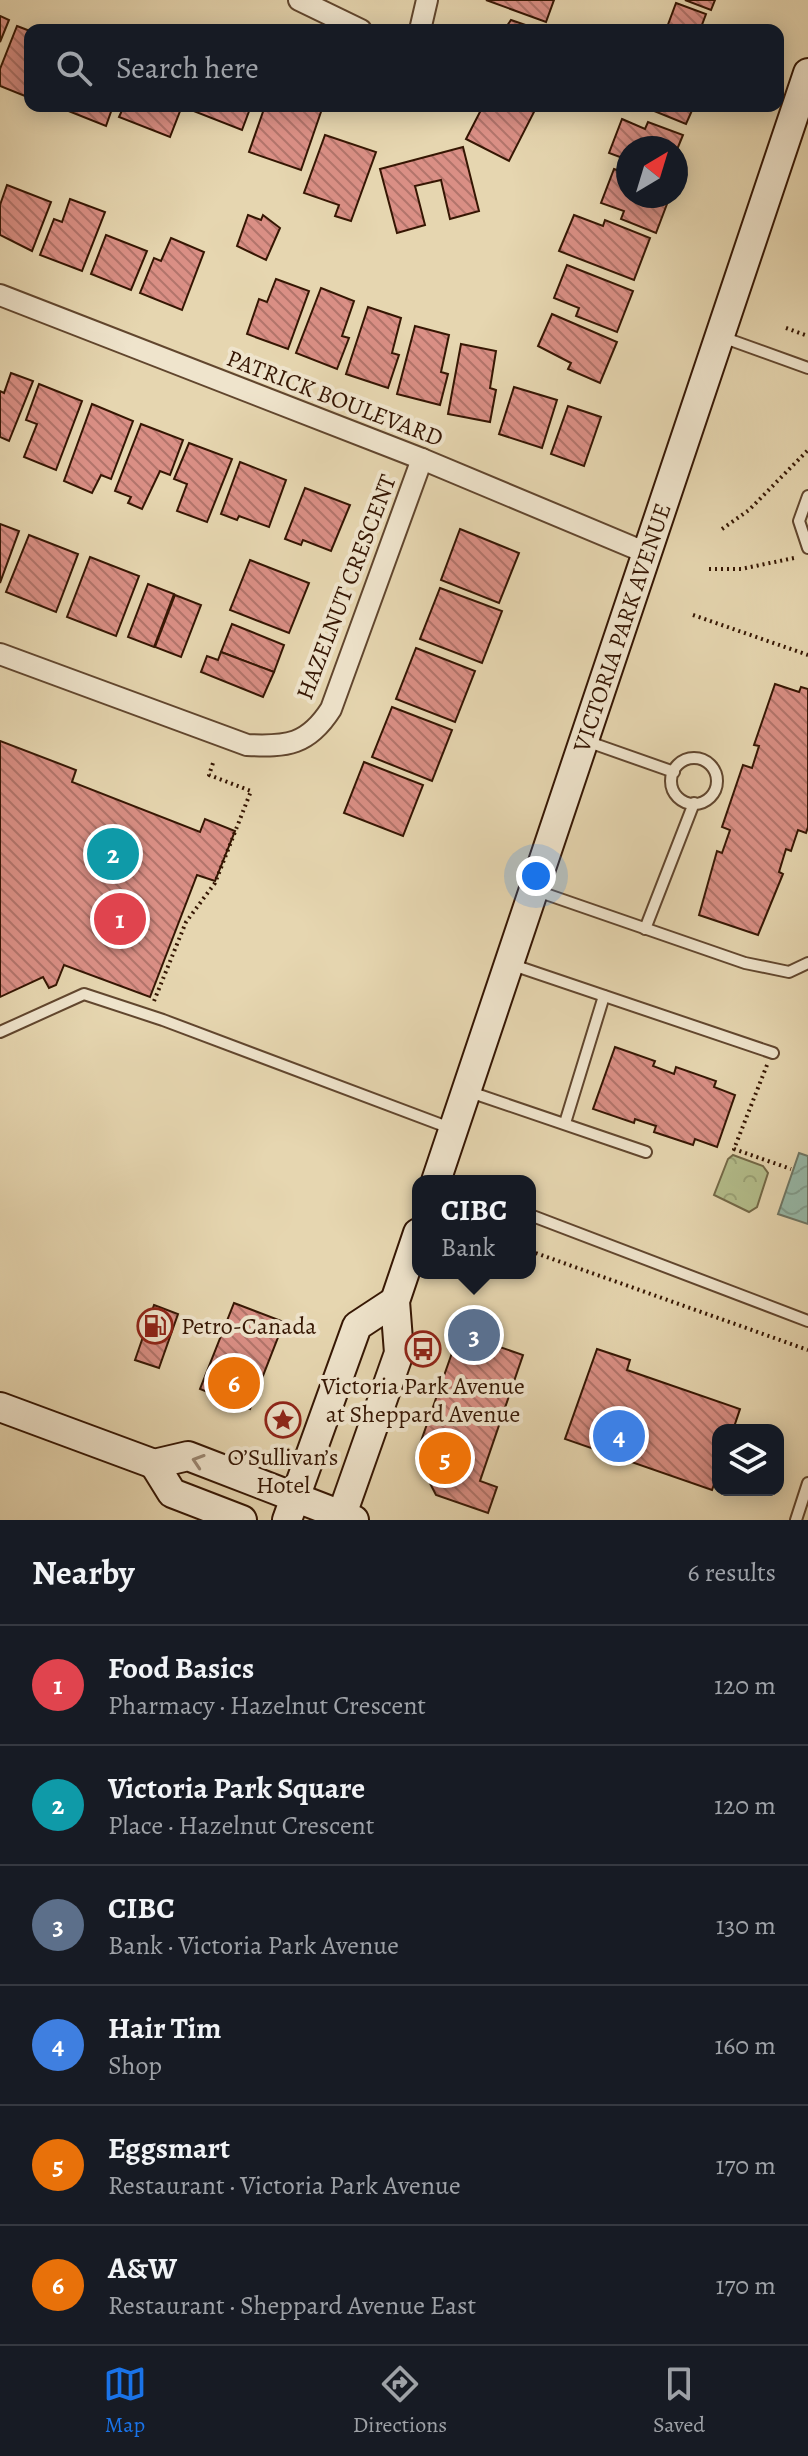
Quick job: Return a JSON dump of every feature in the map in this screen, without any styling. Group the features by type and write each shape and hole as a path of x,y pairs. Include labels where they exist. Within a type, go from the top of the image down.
{"main road":[{"name":"VICTORIA PARK AVENUE","path":"439,1175 808,73"},
{"path":"0,1407 154,1464 188,1456 290,1508 345,1519 399,1353 395,1301 412,1251"},
{"path":"290,1508 357,1326 395,1301"},
{"path":"154,1464 172,1493 242,1520"}],"street":[{"path":"299,0 349,24"},
{"path":"421,24 427,0"},
{"name":"PATRICK BOULEVARD","path":"0,295 422,459 649,554"},
{"name":"HAZELNUT CRESCENT","path":"0,654 247,745 282,746 301,739 318,730 331,709 422,459"}],"lane":[{"path":"720,336 808,368"},
{"path":"808,496 799,521 808,551"},
{"path":"586,741 674,772"},
{"path":"645,929 694,803 714,793 715,771 697,758 683,761 674,772 675,793 694,803"},
{"path":"535,891 745,963 789,972 808,963"},
{"path":"510,964 773,1053"},
{"path":"0,1032 84,994 163,1020 454,1129"},
{"path":"565,1123 604,996"},
{"path":"467,1091 646,1152"},
{"path":"536,1217 808,1321"},
{"path":"796,1520 808,1483"}],"path":[{"path":"786,328 808,336"},
{"path":"722,529 749,510 808,450"},
{"path":"709,569 741,569 808,551"},
{"path":"693,615 808,655"},
{"path":"140,997 154,1002 186,922 215,883 251,791 209,775 213,763"},
{"path":"773,1053 734,1149 791,1169"},
{"path":"735,1117 745,1119"},
{"path":"536,1253 808,1350"}],"green space":[{"path":"733,1155 763,1166 768,1173 757,1207 749,1212 714,1195 728,1159"}],"water":[{"path":"799,1153 808,1156 808,1224 778,1214"}],"building":[{"path":"486,0 554,0 546,22"},
{"path":"685,0 715,0 711,10"},
{"path":"676,3 706,14 702,24 668,24"},
{"path":"0,16 9,20 0,42"},
{"path":"17,26 24,29 24,96 0,86 0,69"},
{"path":"71,112 111,112 106,126"},
{"path":"121,112 180,112 170,137 119,117"},
{"path":"196,112 249,112 242,130"},
{"path":"263,112 321,112 301,170 249,152"},
{"path":"480,112 534,112 509,161 466,139"},
{"path":"657,112 691,112 686,124"},
{"path":"622,119 645,129 648,122 683,135 616,136 616,156 609,153"},
{"path":"325,135 376,152 351,221 335,216 339,205 304,193"},
{"path":"463,147 479,211 450,219 441,180 415,186 425,225 397,233 380,169"},
{"path":"614,169 616,208 665,208 656,233 621,219 624,211 601,203"},
{"path":"7,185 51,202 32,251 0,235 0,205"},
{"path":"70,199 105,212 82,271 40,255 54,219 62,222"},
{"path":"248,215 261,220 263,215 280,228 266,260 237,246"},
{"path":"574,215 603,226 605,220 650,238 634,280 559,251"},
{"path":"106,235 147,251 131,290 91,274"},
{"path":"171,238 204,252 182,310 140,293 154,258 161,261"},
{"path":"567,265 633,291 617,332 576,316 579,308 554,298"},
{"path":"276,279 309,291 288,349 247,334 259,299 267,302"},
{"path":"321,288 354,301 342,336 349,338 337,369 296,353"},
{"path":"368,307 401,318 392,353 399,355 388,388 346,374"},
{"path":"552,314 617,342 600,383 568,369 571,363 538,346"},
{"path":"415,326 449,335 441,372 448,374 440,405 397,394"},
{"path":"461,344 496,351 490,388 496,390 490,422 448,414"},
{"path":"11,373 33,381 9,441 0,437 0,391 4,393"},
{"path":"39,384 82,401 56,470 24,457 37,424 26,420"},
{"path":"514,387 557,400 542,448 499,434"},
{"path":"92,404 133,421 111,479 101,475 92,493 64,481"},
{"path":"568,406 601,417 584,466 551,454"},
{"path":"141,424 183,440 170,475 160,471 142,509 128,503 131,497 115,491"},
{"path":"189,443 232,459 207,522 177,511 187,484 174,479"},
{"path":"240,462 286,480 269,527 239,516 237,520 221,514"},
{"path":"305,488 350,505 331,551 303,540 301,545 285,539"},
{"path":"0,524 19,531 0,583"},
{"path":"460,529 519,553 499,603 441,580"},
{"path":"29,535 78,554 56,612 6,592"},
{"path":"90,557 139,576 116,636 67,617"},
{"path":"250,560 309,583 289,633 230,610"},
{"path":"148,584 174,594 154,647 128,637"},
{"path":"440,588 502,611 482,663 420,639"},
{"path":"175,595 201,605 181,657 155,647"},
{"path":"232,624 284,645 274,672 221,652"},
{"path":"416,648 475,671 455,722 396,699"},
{"path":"221,652 274,672 263,697 201,672 207,656 218,660"},
{"path":"775,684 799,692 801,687 808,689 808,827 806,833 798,830 791,851 786,849 779,872 783,874 758,935 699,915 717,851 722,853 730,830 722,827 743,765 752,768 759,746 754,745"},
{"path":"392,707 452,730 432,781 372,757"},
{"path":"0,741 76,770 72,782 200,832 205,819 235,831 215,881 197,875 150,997 64,965 56,985 49,988 43,977 0,997"},
{"path":"364,762 423,785 403,836 344,813"},
{"path":"615,1047 655,1061 653,1066 674,1074 676,1067 716,1081 714,1087 735,1095 717,1147 695,1139 693,1145 654,1132 656,1126 635,1119 634,1123 593,1109"},
{"path":"234,1303 284,1322 250,1409 200,1389"},
{"path":"154,1305 178,1314 159,1368 135,1360"},
{"path":"459,1333 523,1355 480,1481 497,1487 488,1513 436,1495 420,1464 426,1447 420,1444"},
{"path":"597,1349 630,1360 627,1370 740,1409 735,1424 712,1424 712,1490 565,1439"}],"place":[{"name":"Victoria Park Square","path":"113,854"},
{"name":"Food Basics","path":"120,919"},
{"name":"Petro-Canada","path":"155,1326"},
{"name":"CIBC","path":"474,1335"},
{"name":"Victoria Park Avenue at Sheppard Avenue","path":"423,1349"},
{"name":"A&W","path":"234,1383"},
{"name":"O’Sullivan’s Hotel","path":"283,1420"},
{"name":"Hair Tim","path":"619,1436"},
{"name":"Eggsmart","path":"445,1458"}]}
